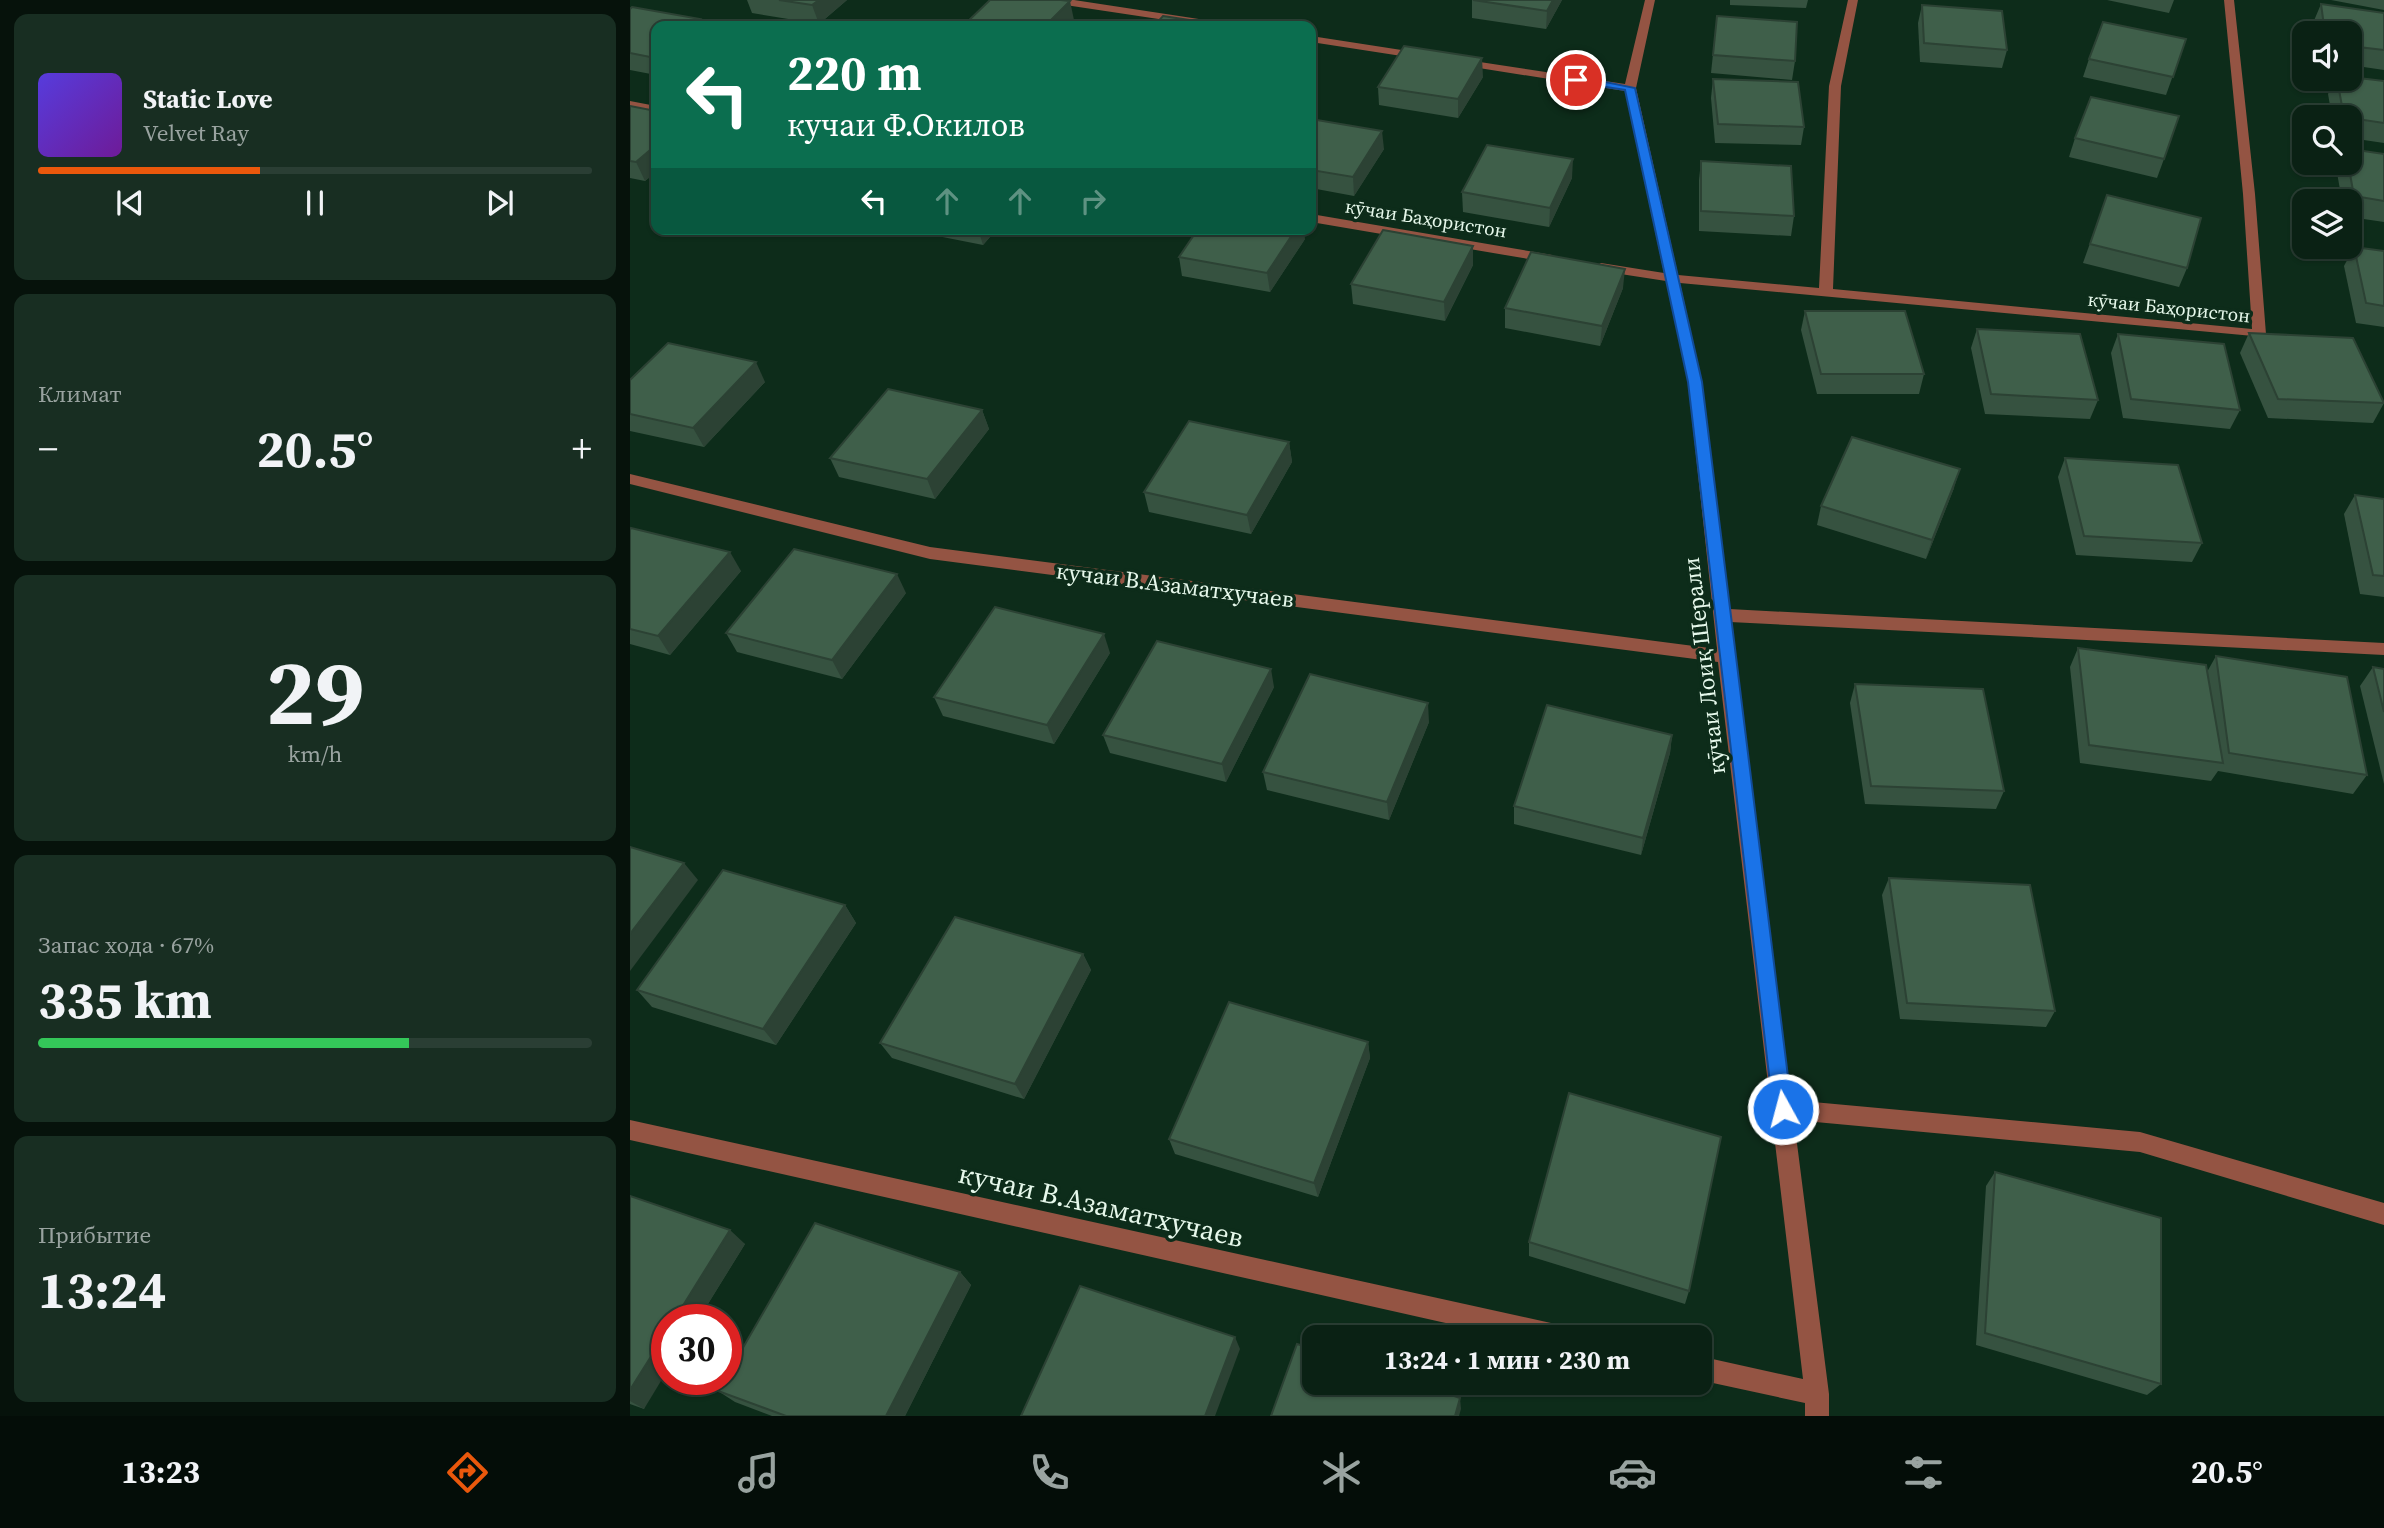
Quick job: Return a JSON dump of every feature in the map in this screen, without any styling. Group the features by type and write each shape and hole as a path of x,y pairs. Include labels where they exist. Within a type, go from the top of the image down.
{"street":[{"path":"1052,0 1192,21"},
{"name":"кӯчаи Лоиқ Шерали","path":"1650,0 1630,88 1695,382 1817,1405"},
{"path":"1826,293 1835,86 1853,0"},
{"name":"кӯчаи Баҳористон","path":"1316,219 1670,278 2259,334 2249,194 2229,0"},
{"path":"1316,40 1430,57"},
{"path":"1444,60 1630,88"},
{"path":"630,104 651,108"},
{"name":"кучаи В.Азаматхучаев","path":"630,478 930,554 1726,657"},
{"path":"1723,615 2384,649"},
{"path":"1783,1109 2140,1142 2384,1214"},
{"name":"кучаи В.Азаматхучаев","path":"630,1130 1506,1325"},
{"path":"1712,1372 1817,1405"}],"building":[{"path":"779,0 819,0 812,5"},
{"path":"990,0 1070,1 1050,21 968,21"},
{"path":"1473,0 1553,0 1547,11"},
{"path":"2321,4 2384,13 2384,50 2362,47 2362,21 2323,21"},
{"path":"1922,5 2002,11 2007,50 1924,43"},
{"path":"632,7 700,19 651,21 650,57 630,53"},
{"path":"1163,16 1196,21 1158,21"},
{"path":"1717,16 1797,22 1795,61 1713,55"},
{"path":"2103,22 2186,39 2173,77 2089,59"},
{"path":"1404,46 1482,58 1458,99 1378,87"},
{"path":"2362,78 2384,81 2384,123 2362,120 2362,105 2342,105 2339,91 2362,91"},
{"path":"1713,79 1798,82 1804,127 1718,124"},
{"path":"2091,97 2179,116 2164,159 2075,138"},
{"path":"630,106 651,110 651,149 636,162 630,161"},
{"path":"1316,120 1382,131 1353,177 1316,171"},
{"path":"1487,145 1573,159 1550,208 1462,192"},
{"path":"2362,151 2384,154 2384,201 2362,197 2362,189 2353,189 2350,175 2362,175"},
{"path":"1701,161 1791,166 1794,216 1701,211"},
{"path":"2107,195 2201,218 2187,268 2090,244"},
{"path":"1383,230 1473,246 1444,302 1351,284"},
{"path":"1194,235 1292,235 1267,273 1179,257"},
{"path":"2362,248 2384,251 2384,306 2366,303 2357,259 2362,259"},
{"path":"1531,252 1625,269 1602,326 1505,308"},
{"path":"1805,311 1905,311 1924,374 1821,374"},
{"path":"1977,329 2080,334 2098,400 1991,394"},
{"path":"2249,333 2353,338 2384,403 2278,399"},
{"path":"2118,334 2224,344 2240,410 2131,399"},
{"path":"668,343 756,362 693,428 630,414 630,380"},
{"path":"888,389 982,410 927,479 830,458"},
{"path":"1189,421 1289,442 1247,515 1144,492"},
{"path":"1852,437 1960,469 1932,540 1821,506"},
{"path":"2065,458 2178,465 2202,543 2084,536"},
{"path":"2355,495 2384,499 2384,576 2373,575"},
{"path":"631,528 730,552 658,636 630,629"},
{"path":"794,549 897,574 832,660 726,633"},
{"path":"995,607 1104,634 1047,725 934,697"},
{"path":"1157,641 1271,669 1222,764 1103,735"},
{"path":"2078,648 2206,665 2223,763 2089,745"},
{"path":"2216,656 2347,677 2367,775 2229,753"},
{"path":"2373,667 2384,669 2384,712"},
{"path":"1310,674 1428,703 1387,802 1263,772"},
{"path":"1855,684 1983,689 2004,791 1871,786"},
{"path":"1547,705 1672,735 1643,838 1514,806"},
{"path":"630,847 684,863 630,934"},
{"path":"723,870 845,905 763,1029 637,990"},
{"path":"1889,878 2030,885 2055,1011 1907,1003"},
{"path":"955,917 1083,954 1015,1084 880,1043"},
{"path":"1229,1002 1368,1042 1314,1183 1169,1139"},
{"path":"1569,1093 1721,1137 1689,1291 1529,1242"},
{"path":"1995,1172 2161,1218 2161,1384 1985,1333"},
{"path":"630,1196 730,1230 684,1304 651,1304 651,1357 630,1390"},
{"path":"815,1223 960,1272 886,1416 786,1416 729,1395 742,1395 742,1349"},
{"path":"1080,1286 1235,1337 1205,1416 1021,1416"},
{"path":"1297,1344 1302,1345 1302,1395 1451,1395 1460,1398 1455,1416 1271,1416"}],"route":[{"path":"1576,80 1630,88 1695,382 1726,657 1783,1109"}]}
